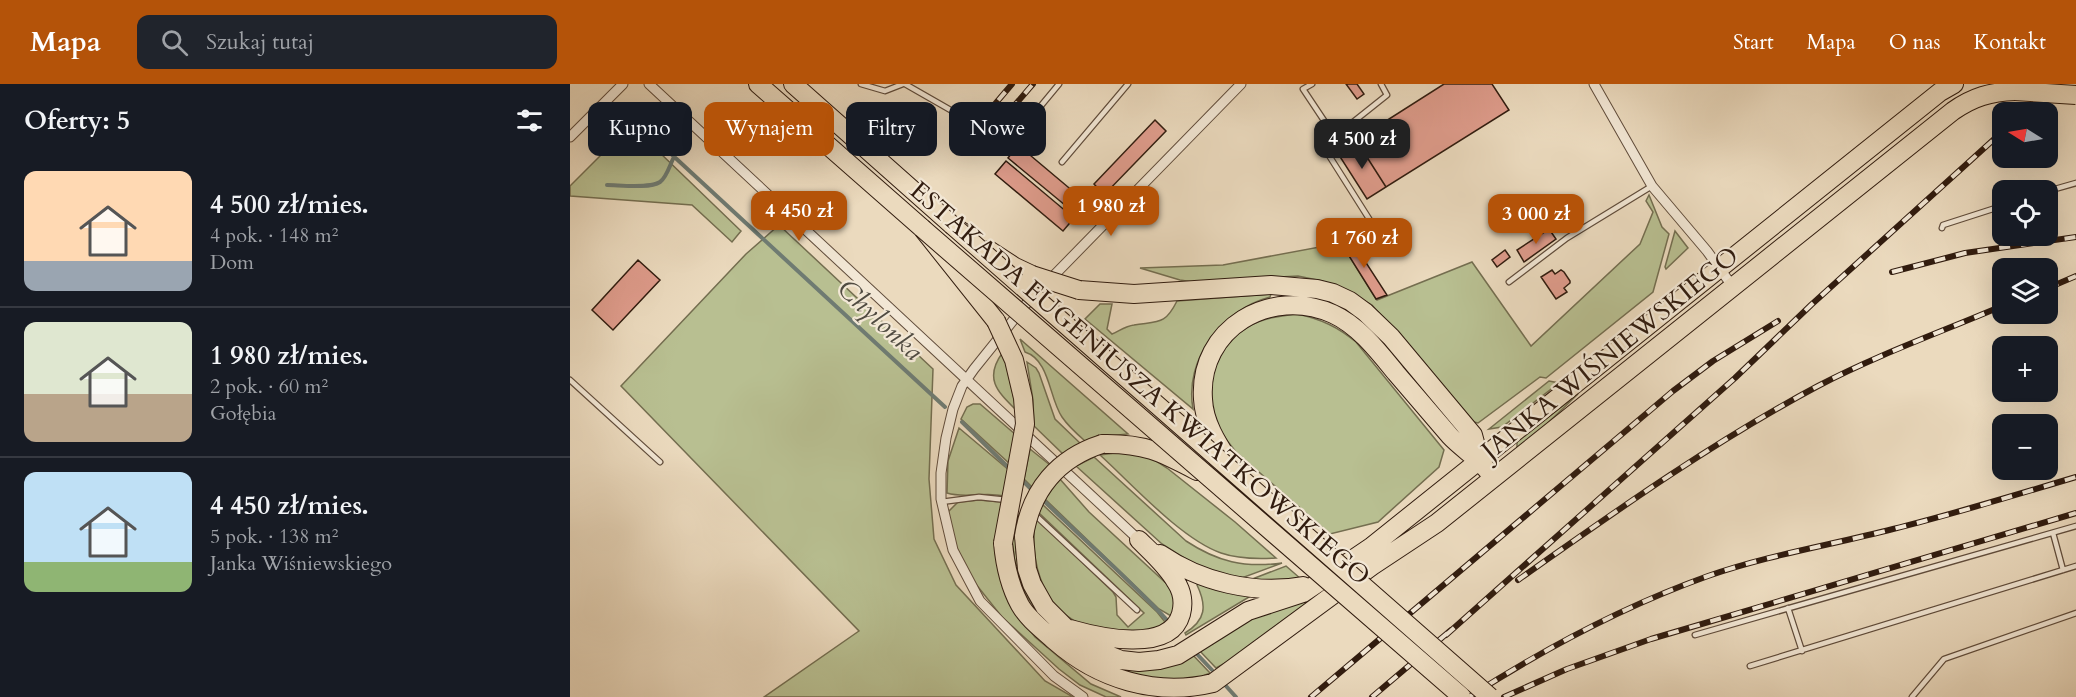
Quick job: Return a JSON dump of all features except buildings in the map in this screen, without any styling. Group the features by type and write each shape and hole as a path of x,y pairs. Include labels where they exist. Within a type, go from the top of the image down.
{"highway":[{"name":"ESTAKADA EUGENIUSZA KWIATKOWSKIEGO","path":"758,84 1461,697"},
{"name":"ESTAKADA EUGENIUSZA KWIATKOWSKIEGO","path":"793,84 1490,697"},
{"name":"JANKA WIŚNIEWSKIEGO","path":"1212,479 1146,447 1102,444 1069,458 1047,480 1034,500 1024,536 1024,555 1032,584 1045,607 1075,638 1106,656 1139,662 1178,655 1248,611 1294,597 1326,578 1389,534 1940,92 1954,84"},
{"name":"JANKA WIŚNIEWSKIEGO","path":"1199,690 1237,666 1372,566 1437,523 1969,100 1983,94 2015,91 2076,95"},
{"path":"952,225 1015,267 1044,280 1079,290 1134,294 1271,285 1317,289 1350,302 1365,312 1391,337 1473,435 1480,462"},
{"path":"921,228 996,321 1014,360 1023,398 1025,424 1003,543 1006,571 1020,606 1032,621 1079,661 1108,679 1140,691 1168,694 1199,690"},
{"path":"1241,480 1217,443 1206,419 1203,398 1204,373 1211,354 1224,334 1236,322 1279,305 1299,304 1335,314 1368,340 1460,447 1480,462 1494,478"},
{"path":"1139,540 1169,560 1197,574 1235,586 1285,588 1326,578"},
{"path":"1065,627 1122,640 1137,639 1162,633 1179,619 1182,598 1177,583 1161,562 1139,540"},
{"path":"1442,655 1506,697"}],"street":[{"path":"570,137 623,84"},
{"path":"649,84 1139,540"},
{"path":"1083,697 1054,676 980,601 952,550 941,502 941,473 946,438 958,395 967,379 1027,303 1241,84"},
{"path":"1594,84 1653,186 1707,251 1733,287"}],"lane":[{"path":"861,84 885,91 904,84 949,109"},
{"path":"1044,102 1059,84"},
{"path":"1062,162 1128,84"},
{"path":"1312,84 1303,89 1335,137"},
{"path":"1380,84 1387,94 1323,146 1385,244"},
{"path":"2058,188 2076,183"},
{"path":"1509,282 1567,238 1653,186"},
{"path":"1942,228 1944,225 1992,209"},
{"path":"570,380 660,462"},
{"path":"941,502 979,497 1022,502 1137,610"},
{"path":"1695,635 2076,526"},
{"path":"2053,533 2063,570"},
{"path":"1750,666 2076,566"},
{"path":"1788,608 1802,651"},
{"path":"1912,697 1944,659 2076,613"}],"green space":[{"path":"600,156 663,156 741,231 732,242 692,205 570,196 570,186"},
{"path":"1649,195 1662,227 1669,234 1653,292 1546,378 1540,377 1478,423 1474,422 1372,305 1347,291 1322,281 1298,276 1193,282 1140,268 1223,265 1341,243 1377,300 1472,262 1531,346 1640,244 1653,212 1646,201"},
{"path":"779,225 933,369 929,479 934,539 956,585 1045,681 1073,697 764,697 859,631 621,386 746,254"},
{"path":"1675,231 1688,248 1666,269 1665,267"},
{"path":"1271,294 1270,297 1253,303 1236,313 1210,339 1194,372 1193,409 1085,319 1100,304 1112,304 1107,329 1112,334 1125,327 1165,318 1177,301"},
{"path":"1297,314 1329,324 1356,342 1444,450 1439,467 1378,522 1330,534 1236,452 1217,426 1213,416 1210,404 1212,378 1229,343 1238,334 1260,321"},
{"path":"1020,339 1128,434 1098,437 1085,441 1062,417 1040,363 1025,352"},
{"path":"1003,352 1017,411 1004,398 995,384 994,370"},
{"path":"1027,362 1039,373 1055,419 1081,444 1063,454 1034,426 1033,400"},
{"path":"1549,381 1559,383 1502,427 1489,429"},
{"path":"1578,394 1522,448 1517,448 1517,441"},
{"path":"980,404 1016,435 1011,465 961,419 967,407"},
{"path":"959,428 1010,471 1004,496 947,493 948,461"},
{"path":"1030,449 1050,465 1032,487 1024,479"},
{"path":"1129,451 1147,455 1167,468 1276,558 1228,555 1190,536 1158,510 1100,455"},
{"path":"1094,457 1186,541 1198,548 1220,559 1243,564 1282,563 1239,579 1197,566 1162,544 1076,466"},
{"path":"1059,478 1089,512 1168,585 1177,603 1171,616 1159,609 1045,499"},
{"path":"979,500 1002,502 1021,619 1035,637 1091,684 1121,697 1106,697 1080,685 1059,669 1002,617 971,578 956,549 948,512 958,502"},
{"path":"1042,504 1165,622 1154,630 1135,632 1088,626 1066,615 1046,592 1040,578 1034,548 1036,518 1113,592 1116,597 1117,615 1128,627 1144,613 1038,512"},
{"path":"1016,521 1016,552 1020,573 1093,657 1191,653 1210,673 1184,684 1118,678 1045,623 1026,595 1017,576 1012,542"},
{"path":"1286,566 1301,579 1242,583"},
{"path":"1199,583 1215,589 1249,595 1249,597 1186,635 1185,633 1197,623 1203,612 1197,585"},
{"path":"1315,591 1319,594 1233,659 1216,668 1197,648 1245,616"}],"waterway":[{"name":"Chylonka","path":"673,156 945,407"},
{"path":"607,185 642,186 660,182 665,177 674,157"},
{"name":"Chylonka","path":"962,422 1011,470"},
{"name":"Chylonka","path":"1021,479 1033,491"},
{"name":"Chylonka","path":"1043,500 1167,620"},
{"name":"Chylonka","path":"1195,652 1212,670"},
{"name":"Chylonka","path":"1226,686 1236,697"}],"railway":[{"path":"997,102 1012,84"},
{"path":"1018,102 1033,84"},
{"path":"2034,102 2053,84"},
{"path":"1446,635 1735,378 1811,305 1992,141"},
{"path":"1892,272 1965,253 2076,237"},
{"path":"2058,284 2076,276"},
{"path":"1518,580 1665,478 1779,408 1863,364 1992,310"},
{"path":"1311,697 1673,391 1713,361 1778,321"},
{"path":"1469,697 1585,630 1646,601 1708,576 1777,556 1939,517 2076,477"},
{"path":"1504,697 1567,669 1651,639 2076,513"},
{"path":"1372,697 1451,630"}]}
